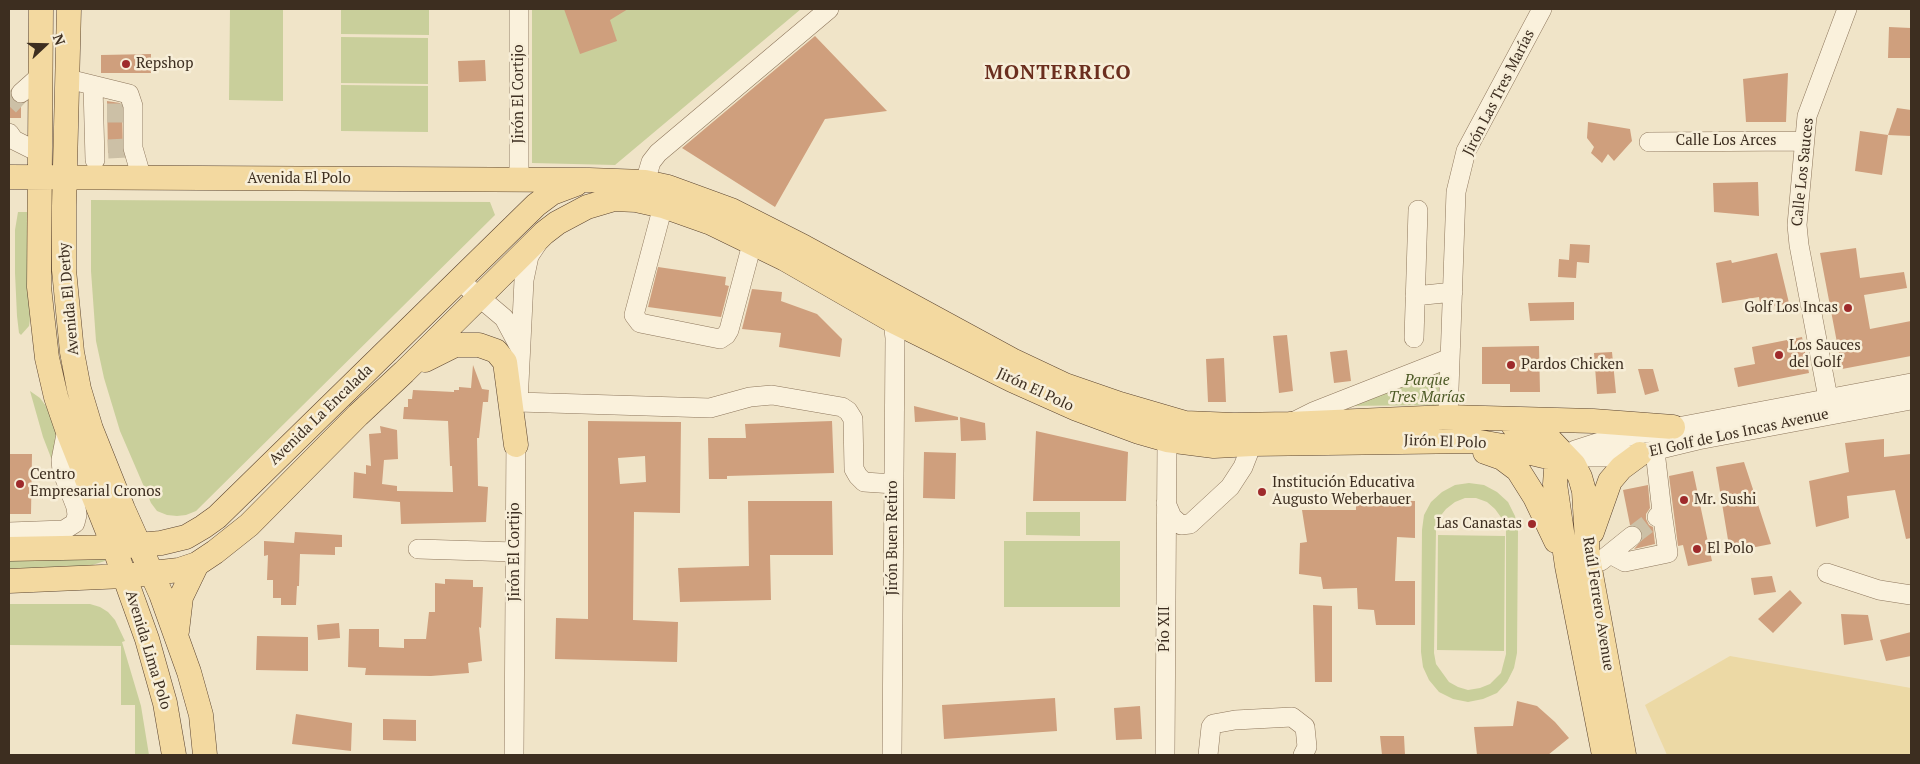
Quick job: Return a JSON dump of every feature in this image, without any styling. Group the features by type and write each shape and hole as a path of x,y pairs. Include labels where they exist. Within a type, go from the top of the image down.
{"main road":[{"name":"Avenida El Derby","path":"41,9 39,287 42,325 56,396 67,429 114,547"},
{"name":"Avenida El Derby","path":"69,9 67,133 69,178 64,270 72,352 80,389 112,483 153,574"},
{"path":"40,143 44,142 53,146 63,142 67,133"},
{"name":"Avenida El Polo","path":"10,174 40,178 589,180"},
{"name":"Jirón El Polo","path":"589,180 645,182 668,187 731,210 804,246 1012,360 1065,385 1120,404 1185,423 1234,425 1289,424 1448,417 1593,421 1673,427"},
{"name":"Avenida La Encalada","path":"9,549 140,546 179,539 203,527 217,517 529,212 552,193 589,180"},
{"name":"Jirón El Polo","path":"544,233 557,223 587,207 614,199 636,200 663,206 711,223 785,260 893,321 1012,380 1077,410 1138,432 1167,440 1208,446 1474,441 1503,446 1536,455 1566,457"},
{"path":"513,262 501,264 498,261 498,253 529,212"},
{"name":"Avenida La Encalada","path":"9,581 153,574 179,570 197,564 249,524 544,233"},
{"path":"404,372 436,353 454,345 479,345 496,351 505,362 516,445"},
{"path":"1490,418 1542,436 1551,441 1566,457"},
{"path":"1399,441 1477,449 1502,458 1518,470 1535,497 1589,562"},
{"path":"1589,562 1592,530 1610,481 1621,468 1647,452"},
{"name":"Raúl Ferrero Avenue","path":"1566,457 1556,470 1555,484 1589,562 1624,755"},
{"name":"Avenida Lima Polo","path":"114,547 158,679 170,728 174,755"},
{"name":"Raúl Ferrero Avenue","path":"1589,562 1604,755"},
{"path":"176,638 181,597 197,564"},
{"name":"Avenida Lima Polo","path":"153,574 196,694 201,715 205,755"}],"street":[{"name":"Jirón El Cortijo","path":"519,9 520,180"},
{"path":"645,182 651,162 658,153 829,9"},
{"name":"Jirón Las Tres Marías","path":"1448,417 1456,192 1466,151 1542,9"},
{"name":"Calle Los Sauces","path":"1828,398 1799,245 1797,225 1807,116 1846,9"},
{"path":"21,93 40,76"},
{"path":"68,79 130,94 132,98 130,113 131,148 142,179"},
{"path":"69,178 102,155 100,115 93,86"},
{"path":"67,133 100,115"},
{"path":"9,133 14,140 40,143"},
{"name":"Calle Los Arces","path":"1649,142 1701,140 1804,141"},
{"path":"663,206 634,315 640,323 720,340 729,330 752,244"},
{"path":"1414,338 1418,210"},
{"name":"Jirón El Cortijo","path":"514,755 516,445 518,402 526,268 529,256 544,233"},
{"path":"459,280 504,318 521,350"},
{"path":"1415,296 1453,292"},
{"name":"Jirón Buen Retiro","path":"892,755 895,338 893,321"},
{"path":"1289,424 1315,411 1450,358"},
{"name":"El Golf de Los Incas Avenue","path":"1673,427 1911,382"},
{"path":"518,402 710,408 750,397 772,395 842,407 848,411 853,419 854,469 858,476 864,482 894,484"},
{"name":"El Golf de Los Incas Avenue","path":"1566,457 1616,457 1647,452 1698,440 1911,400"},
{"path":"1566,457 1584,446 1673,427"},
{"path":"9,532 64,530 75,523 77,516 76,507 62,471 61,460 67,429"},
{"name":"Pío XII","path":"1165,755 1167,440"},
{"path":"1166,503 1172,516 1181,525 1190,524 1230,487 1243,467 1252,444"},
{"path":"1589,562 1625,562 1668,553 1647,452"},
{"path":"1589,562 1632,536"},
{"path":"418,549 515,552"},
{"path":"1827,573 1879,590 1911,596"},
{"path":"1208,755 1213,724 1235,720 1292,717 1304,727 1306,747 1303,755"}],"green space":[{"path":"230,9 283,9 283,101 229,100"},
{"path":"341,9 429,9 429,35 341,34"},
{"path":"532,9 801,9 615,165 532,163"},
{"path":"341,37 428,38 428,84 341,83"},
{"path":"341,85 428,86 428,132 341,131"},
{"path":"91,200 490,202 495,215 196,511 177,516 157,511 151,503 120,431 104,378 96,341 91,271"},
{"path":"18,212 29,212 30,319 29,326 21,335 19,333 17,316 15,273 15,230"},
{"name":"Parque Tres Marías","path":"1443,367 1441,405 1340,406"},
{"path":"30,391 40,398 46,406 54,426 56,436 55,468 43,437"},
{"path":"1469,483 1484,485 1497,492 1508,502 1515,516 1518,531 1517,653 1514,668 1507,682 1497,693 1483,699 1468,702 1453,699 1439,692 1429,680 1423,667 1421,652 1422,530 1424,515 1431,502 1442,492 1455,485","holes":["1465,498 1476,498 1487,502 1495,509 1503,520 1506,531 1506,654 1501,673 1490,684 1468,690 1449,682 1436,664 1434,653 1436,530 1438,519 1446,509 1455,502"]},
{"path":"1026,512 1080,512 1080,536 1026,535"},
{"path":"1438,535 1505,536 1504,651 1437,650"},
{"path":"1004,541 1120,541 1120,607 1004,607"},
{"path":"105,558 105,561 89,566 53,567 9,574 9,559"},
{"path":"9,604 90,604 108,612 115,620 125,641 122,642 141,706 149,755 135,755 135,705 121,705 121,646 9,645"}],"sand":[{"path":"1730,656 1911,688 1911,755 1667,755 1645,705"}],"building":[{"path":"564,9 628,9 610,20 617,41 580,54"},
{"path":"1889,27 1911,28 1911,58 1888,58"},
{"path":"815,36 887,111 825,119 775,207 682,148"},
{"name":"Repshop","path":"151,54 151,73 101,73 101,55"},
{"path":"485,60 486,81 459,82 458,61"},
{"path":"1788,73 1786,122 1746,122 1743,79"},
{"path":"9,93 13,101 21,104 21,118 9,118"},
{"path":"107,101 120,103 122,108 123,153 108,153"},
{"path":"1897,108 1911,110 1911,136 1888,135"},
{"path":"1588,122 1630,129 1632,141 1614,161 1608,154 1602,163 1591,153 1594,147 1587,138"},
{"path":"1860,131 1888,135 1882,175 1855,171"},
{"path":"1758,182 1759,216 1714,212 1713,183"},
{"path":"1570,244 1590,245 1589,263 1577,262 1576,278 1558,277 1559,259 1569,260"},
{"name":"Golf Los Incas","path":"1856,248 1860,278 1904,272 1907,288 1864,295 1870,329 1911,321 1911,356 1842,369 1820,253"},
{"path":"1777,253 1789,303 1761,309 1759,297 1722,303 1716,263 1731,260 1732,263"},
{"path":"658,267 726,277 725,285 729,286 721,317 648,307"},
{"path":"752,289 782,292 781,301 817,314 842,339 840,357 779,347 781,333 742,329"},
{"path":"1574,302 1574,320 1530,321 1528,303"},
{"path":"1287,335 1293,391 1279,393 1273,336"},
{"name":"Los Sauces del Golf","path":"1802,337 1809,373 1738,387 1734,368 1755,364 1752,347"},
{"name":"Pardos Chicken","path":"1539,346 1540,392 1510,392 1510,384 1482,384 1482,347"},
{"path":"1347,350 1351,381 1334,383 1330,352"},
{"path":"1612,352 1616,393 1597,394 1594,353"},
{"path":"1224,358 1226,402 1208,402 1206,359"},
{"path":"473,365 482,389 489,390 488,402 483,402 479,438 477,438 478,486 488,487 486,522 401,524 400,502 353,498 354,472 366,474 366,465 371,466 369,434 381,433 380,426 397,430 398,459 384,460 382,484 397,486 397,491 453,492 448,421 403,419 404,407 408,407 408,399 412,399 413,390 454,392 454,390 459,390 459,387 471,388"},
{"path":"1638,369 1653,369 1659,391 1645,395"},
{"path":"914,406 958,417 958,420 915,422"},
{"path":"960,417 985,423 986,440 961,441"},
{"path":"588,421 681,422 680,513 634,512 633,620 678,622 677,662 555,659 556,618 588,619","holes":["645,456 646,482 620,484 618,458"]},
{"path":"832,421 834,473 727,476 727,479 709,479 708,438 746,438 745,424"},
{"path":"1036,431 1128,452 1126,501 1033,501"},
{"path":"1884,439 1884,457 1911,454 1911,538 1906,539 1895,490 1847,496 1849,518 1816,527 1809,481 1849,472 1845,443"},
{"path":"924,452 956,453 955,499 923,498"},
{"name":"Centro Empresarial Cronos","path":"9,454 32,454 31,514 9,514"},
{"path":"1744,462 1771,544 1730,552 1716,467"},
{"path":"1693,471 1712,561 1688,566 1683,545 1678,546 1669,476"},
{"path":"1648,485 1650,508 1646,514 1646,519 1649,525 1653,527 1655,544 1634,549 1642,540 1643,534 1636,526 1630,525 1623,490"},
{"path":"748,501 832,501 833,555 770,555 771,600 680,602 678,568 749,566"},
{"path":"1356,501 1415,501 1415,538 1397,537 1395,581 1415,581 1415,625 1376,625 1374,610 1358,609 1357,588 1323,589 1321,577 1299,574 1300,543 1307,542 1302,510 1356,510"},
{"path":"295,532 342,535 342,547 335,547 335,555 300,554 299,586 297,586 296,605 281,605 281,598 273,598 273,580 267,580 268,555 264,556 264,541 294,543"},
{"path":"1772,576 1776,592 1754,595 1751,578"},
{"path":"445,579 473,580 473,587 483,587 481,628 479,627 482,661 468,663 469,673 431,676 365,675 366,668 348,667 349,629 379,629 379,647 404,648 404,639 426,639 429,612 435,612 435,583 445,584"},
{"path":"1790,590 1802,603 1773,633 1758,619"},
{"path":"1313,605 1332,606 1332,682 1315,682"},
{"path":"1841,614 1868,615 1873,640 1844,645"},
{"path":"339,623 340,638 318,640 317,625"},
{"path":"1911,632 1911,656 1886,661 1880,640"},
{"path":"257,636 308,637 308,671 256,670"},
{"path":"1055,698 1057,731 944,739 942,705"},
{"path":"1517,701 1537,706 1569,738 1548,755 1477,755 1474,727 1513,726"},
{"path":"1140,706 1142,739 1116,740 1114,708"},
{"path":"296,714 352,723 351,751 292,744"},
{"path":"383,719 416,720 416,741 383,740"},
{"path":"1380,736 1404,736 1405,755 1382,755"}],"tunnel":[{"path":"9,106 21,93"},
{"path":"107,113 128,113"},
{"path":"108,149 129,148"},
{"path":"1632,536 1657,517"}],"place":[{"name":"Repshop","path":"126,64"},
{"name":"Golf Los Incas","path":"1848,308"},
{"name":"Los Sauces del Golf","path":"1779,355"},
{"name":"Pardos Chicken","path":"1511,365"},
{"name":"Centro Empresarial Cronos","path":"20,484"},
{"name":"Institución Educativa Augusto Weberbauer","path":"1262,492"},
{"name":"Mr. Sushi","path":"1684,500"},
{"name":"Las Canastas","path":"1532,524"},
{"name":"El Polo","path":"1697,549"}],"district":[{"name":"MONTERRICO","path":"1058,73"}]}
